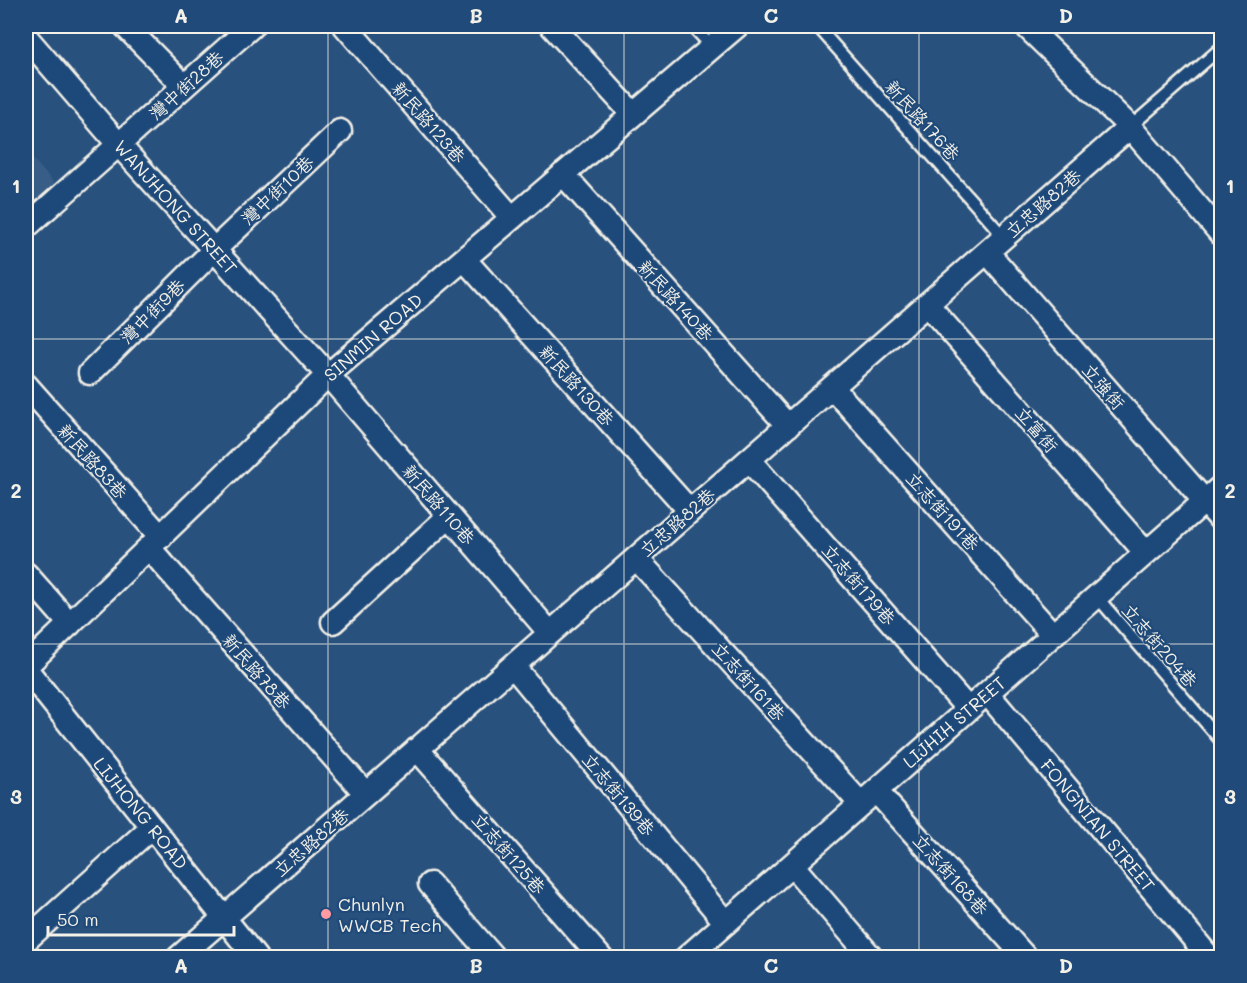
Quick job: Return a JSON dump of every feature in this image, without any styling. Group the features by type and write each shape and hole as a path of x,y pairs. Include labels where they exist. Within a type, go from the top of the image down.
{"street":[{"path":"125,26 184,86"},
{"name":"灣中街28巷","path":"26,227 252,26"},
{"name":"新民路123巷","path":"345,26 512,218"},
{"path":"552,26 633,114"},
{"name":"SINMIN ROAD","path":"26,667 328,375 737,26"},
{"path":"1026,26 1130,127 1221,235"},
{"name":"WANJHONG STREET","path":"26,37 119,145 328,375"},
{"name":"立忠路82巷","path":"178,957 1130,127"},
{"name":"灣中街10巷","path":"215,249 340,131"},
{"name":"新民路140巷","path":"563,174 788,426"},
{"name":"灣中街9巷","path":"90,373 215,249"},
{"name":"立強街","path":"987,252 1221,521"},
{"name":"新民路130巷","path":"464,259 690,511"},
{"name":"立富街","path":"927,304 1146,554"},
{"name":"新民路110巷","path":"328,375 550,633"},
{"name":"新民路83巷","path":"26,385 155,542"},
{"name":"立志街191巷","path":"832,387 1053,634"},
{"name":"立志街179巷","path":"749,460 968,709"},
{"name":"LIJHIH STREET","path":"686,957 1221,486"},
{"path":"333,622 449,516"},
{"name":"新民路78巷","path":"155,542 366,794"},
{"name":"立志街161巷","path":"636,558 868,797"},
{"path":"26,574 70,624"},
{"name":"立志街139巷","path":"513,666 726,923"},
{"name":"LIJHONG ROAD","path":"26,667 256,957"},
{"name":"FONGNIAN STREET","path":"987,693 1210,957"},
{"name":"立志街125巷","path":"417,749 601,957"},
{"name":"立志街168巷","path":"868,797 1026,957"},
{"path":"26,940 152,827"},
{"path":"792,865 872,957"},
{"path":"429,884 494,957"}],"lane":[{"path":"692,26 712,47"},
{"name":"新民路176巷","path":"817,26 1004,237"},
{"path":"1130,127 1221,47"},
{"name":"立志街204巷","path":"1096,597 1221,742"}],"shaded area":[{"path":"26,151 68,199 26,237"}],"place":[{"name":"Chunlyn WWCB Tech","path":"326,914"}]}
